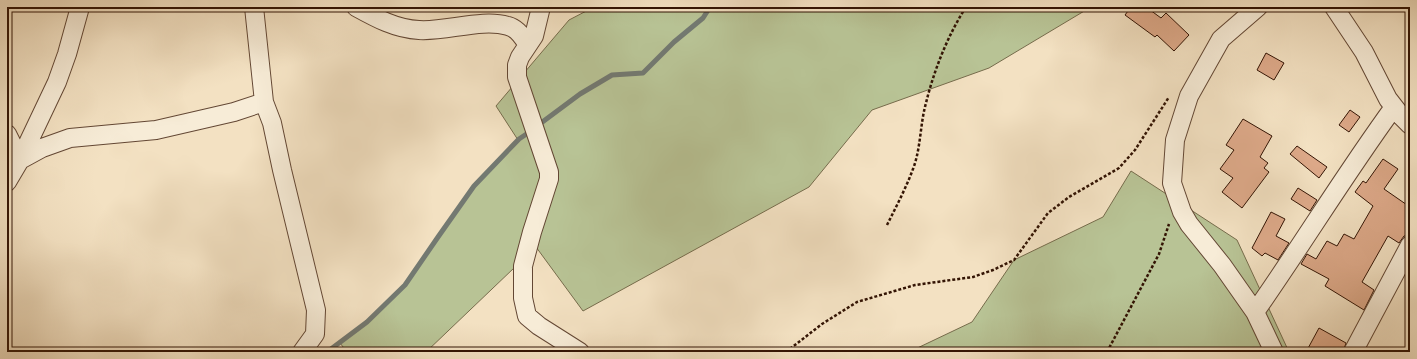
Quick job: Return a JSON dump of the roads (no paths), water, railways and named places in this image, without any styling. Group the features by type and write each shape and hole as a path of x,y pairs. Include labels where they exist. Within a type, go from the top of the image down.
{"street":[{"path":"7,182 20,160 57,82 67,54 80,7"},
{"path":"254,7 264,102 272,123 316,310 314,334 302,352"},
{"path":"356,7 380,20 403,28 420,30 489,24 509,26 521,34 527,44"},
{"path":"541,7 534,36 527,44 517,65 517,77 549,172 549,179 523,266 523,298 527,316 539,326 580,352"},
{"path":"1258,7 1221,39 1189,96 1175,140 1172,183 1182,212 1189,224 1222,265 1255,312 1274,352"},
{"path":"1334,7 1364,52 1388,99 1410,125"},
{"path":"20,160 42,148 70,138 156,130 234,112 264,102"},
{"path":"1255,312 1362,151 1394,107"},
{"path":"7,134 20,160"},
{"path":"1352,352 1410,245"}],"waterway":[{"path":"537,126 580,94 612,75 643,73 674,42 703,18 710,7"},
{"path":"327,352 367,322 405,285 474,186 519,139 531,131"}]}
